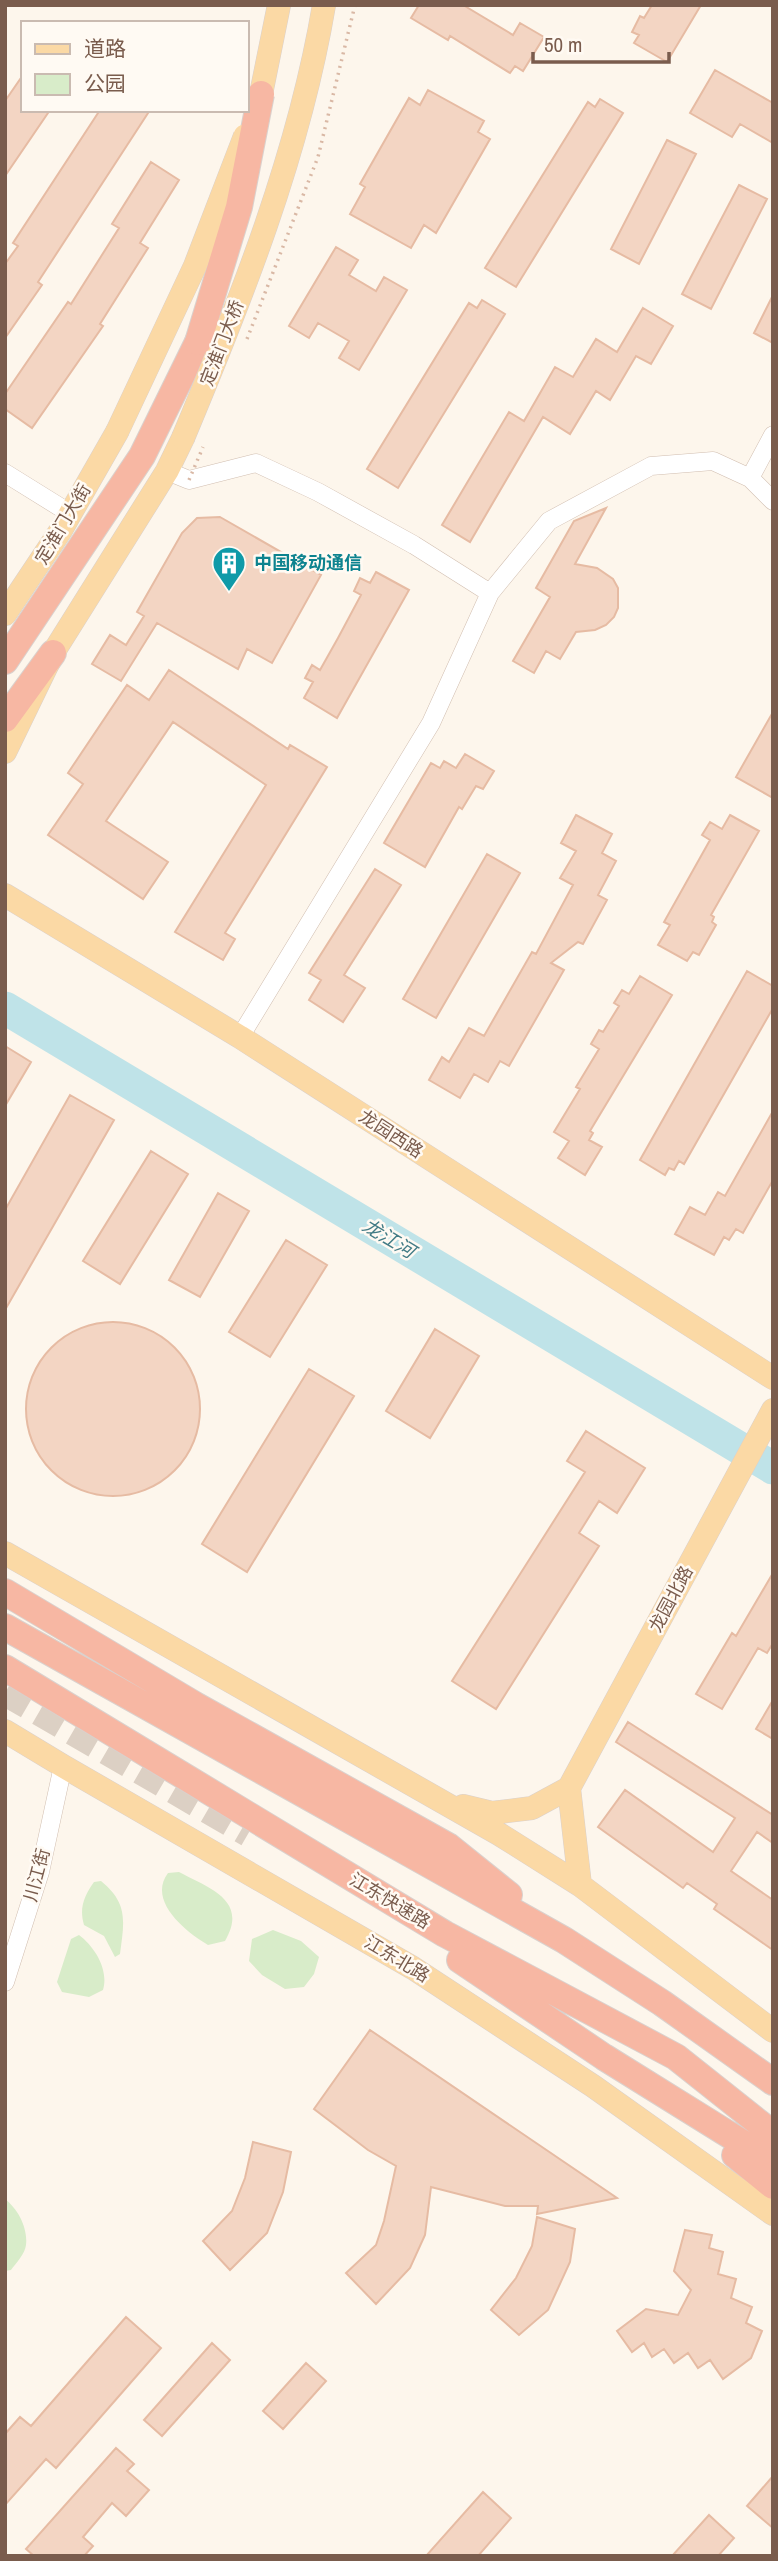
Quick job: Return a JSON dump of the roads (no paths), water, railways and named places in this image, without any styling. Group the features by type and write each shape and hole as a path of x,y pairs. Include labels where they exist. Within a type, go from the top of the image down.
{"highway":[{"path":"5,661 142,456 198,342 239,207 261,94"},
{"path":"5,719 53,653"},
{"path":"5,1592 195,1705 448,1846 564,1940"},
{"path":"5,1627 564,1940 662,2003 773,2082"},
{"name":"江东快速路","path":"5,1668 445,1934 676,2057 773,2134"},
{"path":"248,1834 473,1967 604,2057 713,2137 773,2186"},
{"path":"604,2057 773,2162"}],"main road":[{"path":"261,94 279,5"},
{"name":"定淮门大桥","path":"53,653 167,471 229,331 300,112 324,5"},
{"name":"定淮门大街","path":"5,614 71,514 117,432 195,266 261,94"},
{"path":"5,752 53,653"},
{"name":"龙园西路","path":"5,895 240,1037 773,1378"},
{"name":"龙园北路","path":"569,1788 773,1410"},
{"path":"5,1553 499,1834 580,1885 773,2031"},
{"name":"江东北路","path":"5,1731 413,1968 593,2086 773,2214"},
{"path":"435,1800 492,1813 532,1808 569,1788 580,1885"}],"street":[{"path":"750,478 773,435"},
{"path":"240,1037 431,723 490,593 549,521 651,466 713,461 750,478 773,501"},
{"path":"167,471 189,480 256,463 318,492 414,545 490,593"},
{"path":"5,473 71,514"},
{"name":"川江街","path":"5,1982 40,1872 63,1766"}],"waterway":[{"name":"龙江河","path":"5,1008 773,1468"}],"tunnel":[{"path":"5,1693 248,1834"}],"place":[{"name":"中国移动通信","path":"229,593"}]}
